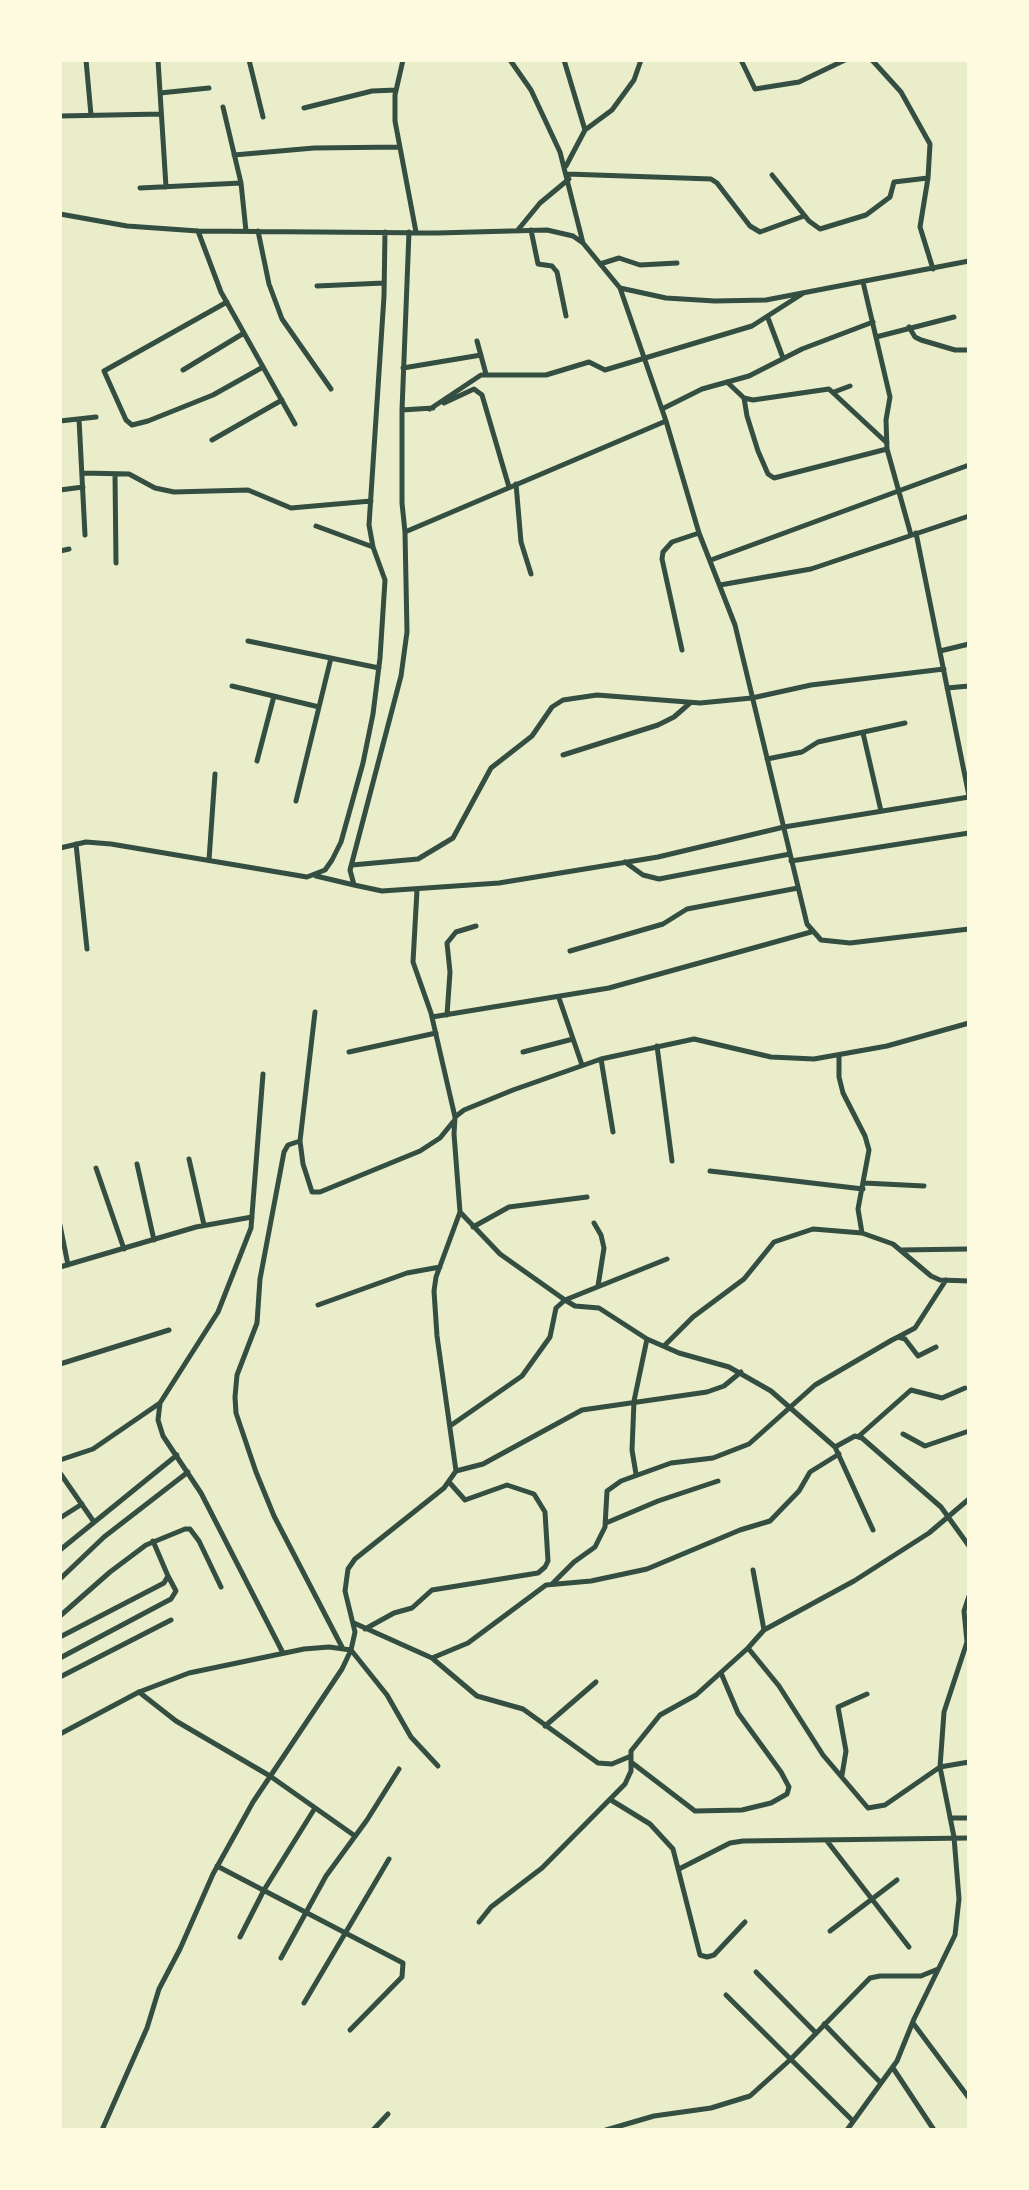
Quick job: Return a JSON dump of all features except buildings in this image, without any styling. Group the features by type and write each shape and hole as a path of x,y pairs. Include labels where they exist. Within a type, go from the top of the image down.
{"street":[{"path":"86,60 91,115"},
{"path":"158,60 166,187"},
{"path":"249,60 263,117"},
{"path":"403,60 396,90 395,121 416,232"},
{"path":"510,60 531,90 566,166 583,243"},
{"path":"564,60 585,130"},
{"path":"566,166 585,130 612,110 634,80 640,60"},
{"path":"741,60 754,89 799,82 845,60"},
{"path":"872,60 901,92 930,144 928,178 920,228 933,269"},
{"path":"160,93 209,88"},
{"path":"304,108 372,91 396,90"},
{"path":"224,107 241,183 246,231"},
{"path":"60,116 161,114"},
{"path":"234,155 314,148 400,147"},
{"path":"772,175 804,216 820,229 860,218 888,200 894,182 928,178"},
{"path":"516,231 568,176 711,179 717,183 750,226 760,232 804,216"},
{"path":"140,188 241,183"},
{"path":"60,214 127,226 198,231 531,230 564,233 583,243 620,288 666,421 699,533 735,625 791,861 811,932 821,940 850,943 969,929"},
{"path":"531,230 538,264 552,266 556,272 566,316"},
{"path":"198,231 227,302 296,424"},
{"path":"258,231 270,284 282,319 331,389"},
{"path":"316,876 328,865 341,842 371,724 379,668 385,580 373,547 369,525 385,232"},
{"path":"354,885 350,870 401,676 407,632 405,532 402,503 402,410 409,232"},
{"path":"600,264 619,258 640,265 678,263"},
{"path":"620,288 666,298 733,302 766,300 969,261"},
{"path":"60,848 86,842 111,844 307,877 316,876 382,891 417,890 499,883 625,862 678,853 783,827 969,797 944,669 913,534 898,492 887,446 886,420 890,397 863,282"},
{"path":"316,286 384,283"},
{"path":"430,409 468,382 486,374 546,375 589,362 605,370 645,360 752,326 768,318 804,293"},
{"path":"227,302 104,371 126,420 132,425 148,421 213,395 263,367"},
{"path":"876,337 954,317"},
{"path":"768,318 783,358"},
{"path":"662,409 702,389 749,376 783,358 873,322"},
{"path":"909,327 921,340 955,350 969,350"},
{"path":"183,370 244,333"},
{"path":"477,341 486,374"},
{"path":"403,368 481,355"},
{"path":"727,382 744,398 753,400 824,390 834,392 850,386"},
{"path":"402,410 430,409 470,390 478,390 484,400 509,487"},
{"path":"834,392 887,446"},
{"path":"744,398 758,451 768,474 774,478 887,446"},
{"path":"212,440 282,400"},
{"path":"60,421 96,417"},
{"path":"79,419 86,535"},
{"path":"405,532 666,421"},
{"path":"711,561 969,465"},
{"path":"82,473 129,474 155,488 167,491 248,490 291,508 371,501"},
{"path":"115,474 117,563"},
{"path":"516,484 521,542 531,574"},
{"path":"60,490 83,487"},
{"path":"720,585 811,569 969,516"},
{"path":"316,526 373,547"},
{"path":"682,650 662,559 663,552 672,542 699,533"},
{"path":"60,551 69,549"},
{"path":"248,641 379,668"},
{"path":"940,651 969,644"},
{"path":"296,801 332,658"},
{"path":"352,865 418,859 453,838 490,768 532,736 552,707 563,700 597,695 690,703 752,698 811,685 944,669"},
{"path":"232,686 319,707"},
{"path":"947,688 969,686"},
{"path":"257,760 274,696"},
{"path":"563,755 658,725 674,717 690,703"},
{"path":"767,759 802,752 818,742 905,723"},
{"path":"862,732 881,811"},
{"path":"209,860 215,774"},
{"path":"791,861 969,833"},
{"path":"76,844 87,949"},
{"path":"625,862 643,875 659,879 790,854"},
{"path":"570,951 663,924 687,909 798,888"},
{"path":"102,2130 147,2028 159,1989 217,1866 270,1776 336,1677 351,1650 354,1623 345,1583 351,1564 449,1482 456,1471 437,1336 434,1291 440,1267 460,1212 454,1120 432,1017 413,962 417,890"},
{"path":"447,1015 450,972 447,943 452,935 476,926"},
{"path":"432,1017 609,988 811,932"},
{"path":"559,998 582,1065"},
{"path":"315,1012 300,1141 309,1189 316,1193 427,1148 464,1110 601,1059 694,1039 771,1057 840,1056 969,1023"},
{"path":"349,1052 436,1033"},
{"path":"523,1052 573,1039"},
{"path":"657,1046 672,1161"},
{"path":"840,1056 839,1077 843,1093 868,1144 869,1156 858,1219 862,1233"},
{"path":"601,1059 613,1132"},
{"path":"60,1460 93,1449 160,1403 218,1312 251,1228 263,1074"},
{"path":"300,1141 288,1145 284,1152 260,1278 256,1323 237,1375 236,1413 264,1492 344,1649"},
{"path":"189,1159 204,1225"},
{"path":"137,1164 154,1240"},
{"path":"96,1168 124,1249"},
{"path":"710,1171 864,1186 924,1186"},
{"path":"473,1227 509,1208 587,1197"},
{"path":"460,1212 500,1254 575,1306 599,1308 647,1339 741,1372 771,1391 835,1447 873,1530"},
{"path":"60,1268 204,1225 252,1217"},
{"path":"594,1223 601,1235 604,1248 597,1286"},
{"path":"60,1225 68,1265"},
{"path":"664,1346 693,1317 744,1279 774,1242 813,1229 862,1233 900,1250 931,1276 946,1280 969,1281"},
{"path":"900,1250 969,1249"},
{"path":"450,1426 522,1376 550,1337 556,1308 565,1300 667,1259"},
{"path":"318,1305 406,1273 440,1267"},
{"path":"552,1584 574,1562 592,1551 604,1532 607,1491 636,1474 686,1460 713,1458 750,1444 789,1407 828,1377 915,1328 946,1280"},
{"path":"60,1364 169,1330"},
{"path":"898,1337 905,1339 918,1356 936,1347"},
{"path":"636,1474 632,1450 633,1401 647,1339"},
{"path":"456,1471 483,1464 576,1412 596,1406 707,1392 724,1386 741,1372"},
{"path":"835,1447 850,1438 859,1436 911,1390 942,1398 965,1388"},
{"path":"160,1403 158,1420 161,1428 188,1472 283,1653"},
{"path":"903,1434 925,1446 969,1431"},
{"path":"859,1436 909,1477 948,1516 969,1546"},
{"path":"432,1658 459,1648 542,1587 591,1581 647,1569 740,1530 761,1525 776,1517 810,1472 839,1454"},
{"path":"60,1550 177,1455"},
{"path":"60,1579 104,1537 188,1472"},
{"path":"60,1473 94,1522"},
{"path":"606,1523 658,1501 718,1481"},
{"path":"366,1629 394,1613 412,1608 432,1590 538,1573 545,1567 548,1561 545,1512 534,1494 507,1485 465,1500 449,1482"},
{"path":"479,1922 491,1907 542,1868 611,1800 629,1778 631,1751 660,1715 691,1699 721,1674 764,1629 854,1581 929,1533 969,1499"},
{"path":"60,1518 82,1504"},
{"path":"60,1616 110,1572 153,1541 190,1529 199,1541 221,1587"},
{"path":"60,1658 171,1599 176,1591 153,1541"},
{"path":"753,1570 764,1629"},
{"path":"60,1637 92,1618 159,1587 168,1576"},
{"path":"847,2130 893,2068 952,1944 958,1922 954,1837 940,1767 944,1712 968,1641 964,1611 969,1596"},
{"path":"60,1677 171,1620"},
{"path":"354,1623 432,1658 477,1696 517,1706 598,1763 612,1764 631,1759"},
{"path":"60,1734 139,1692 189,1673 318,1647 344,1649 351,1650 387,1695 411,1737 438,1766"},
{"path":"748,1648 779,1686 823,1755 864,1804 873,1809 893,1800 940,1767 969,1762"},
{"path":"631,1759 695,1811 742,1810 771,1803 787,1794 789,1787 781,1772 738,1713 721,1674"},
{"path":"545,1726 596,1682"},
{"path":"139,1692 176,1721 270,1776 355,1836"},
{"path":"842,1775 846,1751 838,1707 867,1694"},
{"path":"281,1958 305,1911 399,1769"},
{"path":"611,1800 659,1832 673,1849 700,1955 706,1957 714,1955 745,1922"},
{"path":"240,1937 264,1890 315,1808"},
{"path":"950,1818 969,1818"},
{"path":"679,1869 730,1843 969,1838"},
{"path":"828,1841 909,1947"},
{"path":"304,2003 389,1859"},
{"path":"217,1866 398,1959 405,1968 402,1977 350,2030"},
{"path":"830,1931 897,1880"},
{"path":"606,2130 654,2116 711,2108 750,2096 791,2059 870,1978 921,1976 939,1968"},
{"path":"756,1972 816,2033"},
{"path":"726,1995 853,2121"},
{"path":"913,2023 969,2098"},
{"path":"824,2024 881,2083"},
{"path":"893,2068 934,2130"},
{"path":"373,2130 388,2114"}]}
